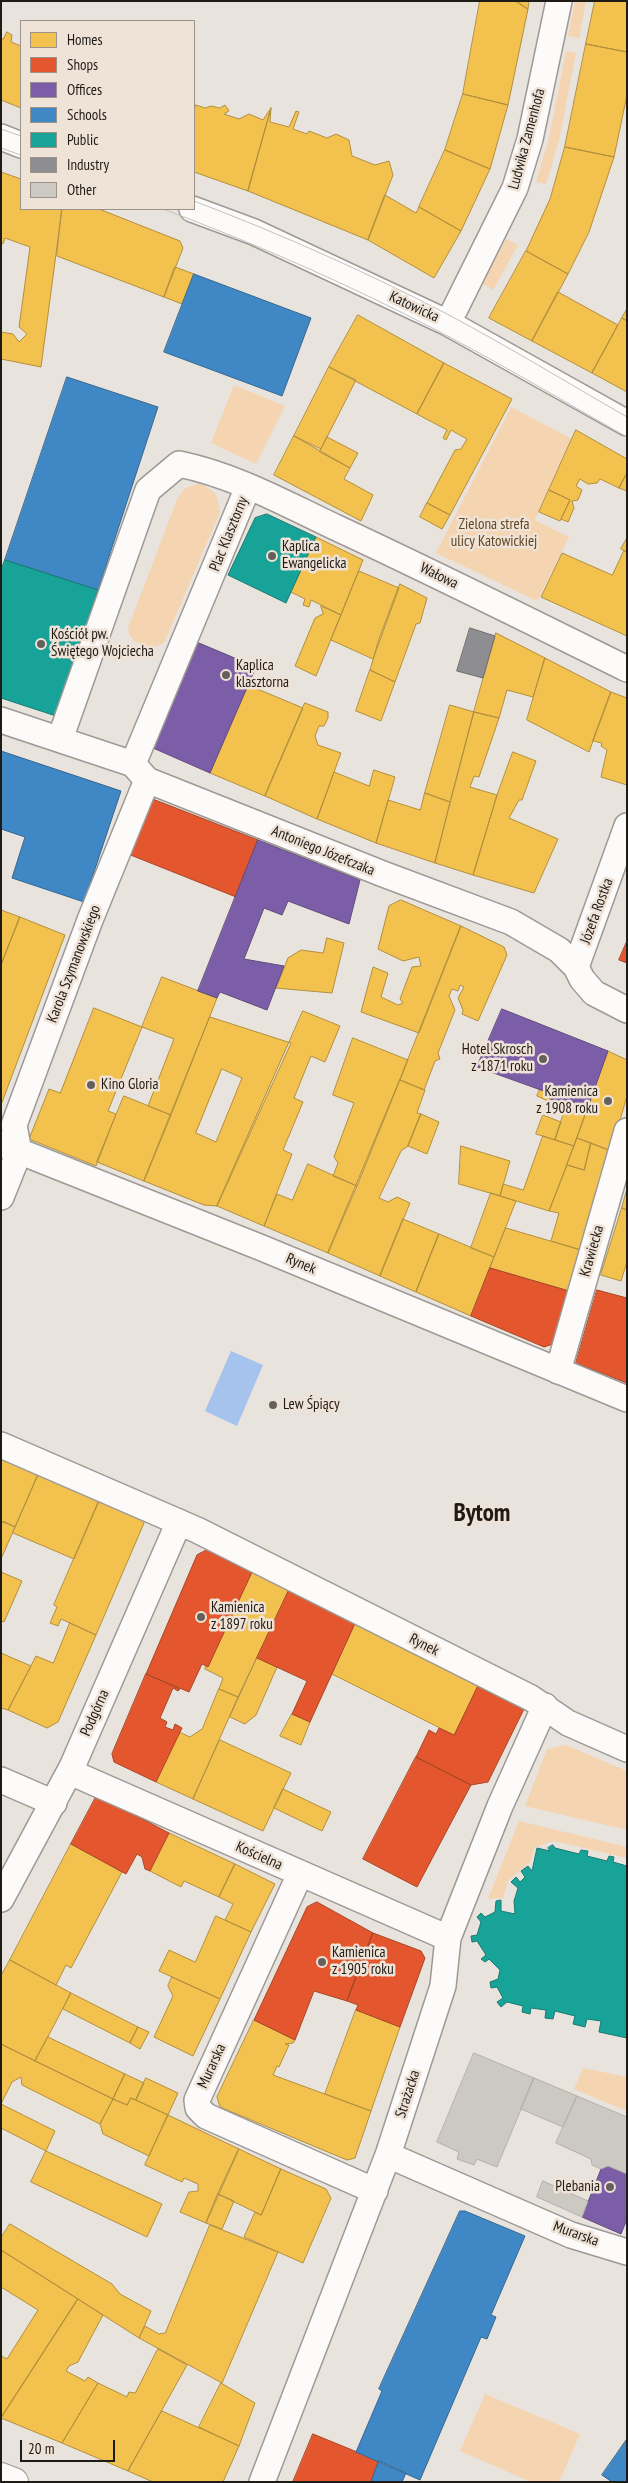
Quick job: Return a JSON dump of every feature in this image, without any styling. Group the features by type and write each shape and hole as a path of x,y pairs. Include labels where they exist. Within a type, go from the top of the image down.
{"main road":[{"path":"1,2477 14,2482"}],"street":[{"name":"Ludwika Zamenhofa","path":"448,322 515,188 530,139 559,1"},
{"path":"1,137 20,145"},
{"name":"Katowicka","path":"195,210 254,232 448,322 627,423"},
{"name":"Plac Klasztorny","path":"60,739 148,490 179,464 200,468 248,487 140,772"},
{"name":"Wałowa","path":"248,487 450,581 627,669"},
{"name":"Antoniego Józefczaka","path":"1,720 60,739 382,874 511,922 559,950 576,967 582,980 594,993 627,1010"},
{"name":"Karola Szymanowskiego","path":"10,1148 14,1125 90,920 140,772"},
{"name":"Józefa Rostka","path":"576,967 627,826"},
{"name":"Krawiecka","path":"558,1371 627,1131"},
{"path":"1,1197 10,1148"},
{"name":"Rynek","path":"10,1148 262,1248 627,1399"},
{"name":"Rynek","path":"1,1445 179,1522 545,1706 568,1723 627,1749"},
{"name":"Podgórna","path":"1,1899 70,1772 179,1522"},
{"name":"Strażacka","path":"262,2482 388,2155 443,1986 448,1938 500,1806 545,1706"},
{"name":"Kościelna","path":"70,1772 448,1938"},
{"path":"1,1780 54,1803"},
{"name":"Murarska","path":"300,1874 197,2100 198,2108 206,2116 374,2191"},
{"name":"Murarska","path":"388,2155 571,2235 627,2252"}],"green space":[{"path":"575,1 586,1 579,38 568,36"},
{"path":"566,51 576,53 559,141 546,184 536,182 549,138"},
{"path":"506,239 518,245 493,290 482,283"},
{"path":"234,385 285,406 256,464 211,443"},
{"name":"Zielona strefa ulicy Katowickiej","path":"511,407 572,439 535,520 569,537 537,601 436,553"},
{"path":"198,484 204,485 216,494 220,512 164,643 152,648 139,644 130,636 128,628 178,497 185,488"},
{"path":"566,1745 627,1771 627,1830 525,1806 547,1749"},
{"path":"519,1821 627,1847 627,1858 553,1841 534,1848 531,1861 508,1881 503,1898 488,1899"},
{"path":"583,2068 627,2077 627,2111 574,2089"},
{"path":"485,2394 580,2434 559,2482 531,2482 460,2451"}],"water":[{"path":"231,1351 263,1365 237,1426 205,1411"}],"building: Homes":[{"path":"480,1 516,1 528,9 508,105 463,94"},
{"path":"516,1 529,1 528,9"},
{"path":"595,1 627,1 627,52 586,44"},
{"path":"7,32 12,35 11,42 20,46 20,108 1,100 1,38 3,39"},
{"path":"586,44 627,52 627,95 614,157 565,147"},
{"path":"463,94 508,105 490,169 445,150"},
{"path":"196,105 205,108 211,106 220,108 225,105 229,111 224,114 239,119 249,114 263,120 271,108 248,191 195,172"},
{"path":"271,108 270,122 289,127 296,111 299,112 293,129 307,134 309,131 327,138 336,134 349,140 352,156 375,165 389,161 393,175 368,240 248,191"},
{"path":"565,147 614,157 589,232 568,274 526,251 550,199"},
{"path":"445,150 490,169 461,231 419,207"},
{"path":"1,172 20,179 20,210 62,210 41,367 1,359 1,332 13,334 19,342 27,334 19,327 30,247 5,238 3,244 1,243"},
{"path":"385,195 416,213 419,207 461,231 434,278 368,240"},
{"path":"62,210 102,210 180,241 183,248 164,297 57,256"},
{"path":"526,251 568,274 532,341 489,318"},
{"path":"175,267 194,274 182,304 164,297"},
{"path":"558,292 618,325 592,373 532,341"},
{"path":"627,309 627,321 622,318"},
{"path":"358,315 444,363 417,414 329,367"},
{"path":"622,318 627,321 627,392 592,373"},
{"path":"444,363 512,399 450,515 427,503 455,450 461,449 467,439 451,430 446,440 443,438 447,430 417,414"},
{"path":"329,367 356,380 321,449 294,436"},
{"path":"576,430 627,459 627,473 619,488 600,479 597,483 588,484 580,479 576,486 582,490 578,500 572,501 574,508 568,522 561,519 570,500 549,490"},
{"path":"294,436 350,468 344,479 373,495 361,521 274,475"},
{"path":"327,437 358,453 350,468 320,452"},
{"path":"627,473 627,491 619,488"},
{"path":"549,490 570,500 560,521 539,512"},
{"path":"427,503 450,515 442,529 420,517"},
{"path":"316,537 363,560 341,615 311,600 309,607 303,605 305,599 291,592"},
{"path":"627,538 627,552 621,549"},
{"path":"624,551 627,552 627,636 541,597 562,553 612,575"},
{"path":"359,571 399,588 373,659 331,640"},
{"path":"400,584 427,598 420,623 416,624 395,682 370,670 379,639"},
{"path":"321,606 341,615 316,676 295,666 315,618 323,614"},
{"path":"496,633 545,658 533,697 507,690 499,718 474,712"},
{"path":"545,658 611,692 589,752 527,720"},
{"path":"370,670 395,682 381,721 356,711"},
{"path":"251,678 257,681 255,688 303,708 265,796 210,773"},
{"path":"611,692 627,698 627,785 601,777 607,750 601,746 602,743 593,741"},
{"path":"305,703 328,712 328,718 324,726 319,726 315,736 318,745 341,753 317,819 265,796"},
{"path":"450,705 474,712 450,802 425,793"},
{"path":"474,712 499,718 479,777 474,776 470,787 497,795 473,875 435,863"},
{"path":"513,752 536,761 522,800 519,800 509,818 558,839 534,893 473,875 497,795"},
{"path":"374,770 395,777 376,843 317,819 334,772 369,786"},
{"path":"425,793 450,802 435,863 376,843 388,800 420,810"},
{"path":"401,900 461,926 419,1033 361,1012 373,967 388,973 381,997 398,1005 403,1003 400,999 412,967 421,966 419,957 403,961 378,949 389,906"},
{"path":"1,910 20,917 1,965"},
{"path":"20,917 65,935 1,1105 1,965"},
{"path":"461,926 504,947 507,955 478,1021 462,1014 463,1010 458,998 464,987 460,985 458,991 452,989 449,996 455,1010 438,1053 440,1059 435,1061 424,1090 400,1080"},
{"path":"327,938 344,943 332,993 276,988 288,958 301,950 323,953"},
{"path":"162,977 217,998 171,1115 148,1106 174,1039 142,1027"},
{"name":"Kino Gloria","path":"94,1008 142,1027 108,1111 116,1114 96,1166 29,1139 49,1089 60,1093"},
{"path":"303,1011 340,1026 325,1062 311,1056 294,1098 303,1102 283,1150 292,1154 264,1226 217,1206"},
{"path":"210,1017 291,1043 217,1206 204,1205 144,1181","holes":["222,1069 242,1078 216,1142 196,1133"]},
{"path":"353,1038 408,1060 357,1186 333,1176 338,1163 334,1157 354,1103 333,1095"},
{"name":"Kamienica z 1908 roku","path":"608,1051 627,1060 627,1096 611,1151 577,1138"},
{"path":"400,1080 425,1090 417,1113 421,1114 408,1146 401,1151 379,1198 388,1202 397,1197 410,1203 380,1276 328,1253"},
{"path":"540,1089 552,1094 548,1101 537,1096"},
{"path":"124,1096 171,1115 144,1181 97,1162"},
{"path":"568,1100 588,1107 574,1146 555,1140"},
{"path":"421,1114 439,1122 427,1154 408,1146"},
{"path":"543,1115 561,1122 555,1140 536,1134"},
{"path":"543,1136 574,1146 549,1211 500,1196 503,1184 523,1190"},
{"path":"577,1138 591,1143 584,1170 567,1165"},
{"path":"591,1143 611,1151 581,1250 551,1241 559,1213 549,1211 567,1165 584,1170"},
{"path":"461,1146 510,1161 500,1196 459,1184"},
{"path":"308,1164 357,1186 328,1253 264,1226 277,1194 292,1200"},
{"path":"627,1189 627,1210 622,1208"},
{"path":"491,1193 516,1201 494,1257 471,1248"},
{"path":"622,1208 627,1210 627,1262 621,1281 601,1275"},
{"path":"403,1219 439,1234 416,1292 380,1276"},
{"path":"506,1228 581,1250 569,1291 490,1268"},
{"path":"439,1234 494,1257 471,1316 416,1292"},
{"path":"1,1451 41,1468 15,1527 1,1521"},
{"path":"41,1468 102,1494 74,1559 13,1533"},
{"path":"102,1494 142,1512 144,1523 96,1635 61,1619 58,1626 50,1623 57,1607 54,1605"},
{"path":"5,1522 15,1527 1,1559 1,1523"},
{"path":"253,1570 290,1588 238,1697 219,1689 223,1678 205,1669"},
{"path":"1,1572 22,1581 4,1622 1,1621"},
{"path":"357,1619 480,1682 454,1735 332,1674"},
{"path":"70,1623 96,1635 58,1722 47,1728 8,1710 36,1656 53,1663"},
{"path":"1,1653 31,1666 8,1710 1,1708"},
{"path":"257,1658 277,1667 256,1715 245,1724 230,1717"},
{"path":"219,1689 238,1697 193,1799 156,1782 179,1732 190,1737 202,1729"},
{"path":"292,1714 310,1722 301,1745 280,1736"},
{"path":"220,1740 291,1773 263,1831 193,1799"},
{"path":"283,1789 331,1812 322,1831 274,1808"},
{"path":"169,1833 235,1864 219,1897 184,1881 181,1887 150,1871"},
{"path":"71,1844 122,1872 71,1968 66,1965 56,1985 10,1960"},
{"path":"235,1864 275,1884 251,1932 225,1920 233,1904 219,1897"},
{"path":"216,1916 251,1932 220,1999 159,1971 169,1950 195,1962"},
{"path":"10,1960 71,1993 35,2061 1,2044 1,1976"},
{"path":"172,1977 220,1999 193,2056 154,2037 173,1996 168,1986"},
{"path":"71,1993 138,2027 130,2043 63,2009"},
{"path":"356,2010 400,2027 371,2111 325,2094"},
{"path":"254,2020 295,2040 293,2043 285,2044 289,2045 279,2067 277,2066 273,2075 371,2111 355,2158 347,2160 220,2107 217,2097"},
{"path":"138,2027 149,2032 140,2049 130,2043"},
{"path":"48,2037 125,2074 113,2099 35,2061"},
{"path":"1,2044 113,2099 100,2124 22,2085 21,2077 12,2082 1,2104"},
{"path":"125,2074 144,2083 136,2100 131,2098 127,2105 113,2099"},
{"path":"146,2078 178,2093 168,2115 136,2100"},
{"path":"131,2098 168,2115 149,2156 103,2134 100,2124 113,2099 127,2105"},
{"path":"1,2104 55,2131 46,2151 1,2128"},
{"path":"168,2115 239,2149 206,2223 180,2212 189,2192 198,2191 198,2184 184,2178 182,2182 145,2165"},
{"path":"239,2149 281,2169 261,2215 218,2194"},
{"path":"46,2151 162,2204 147,2237 31,2182"},
{"path":"281,2169 326,2189 331,2198 303,2263 244,2237 255,2212 261,2215"},
{"path":"218,2194 234,2201 222,2229 206,2223"},
{"path":"10,2224 112,2284 120,2294 151,2311 139,2338 1,2250 1,2238"},
{"path":"210,2225 278,2252 222,2383 139,2338 145,2326 159,2334 165,2333"},
{"path":"1,2250 78,2299 1,2418 1,2356 7,2359 38,2310 1,2287"},
{"path":"78,2299 103,2315 78,2362 69,2366 66,2371 85,2381 88,2377 98,2383 62,2443 1,2418"},
{"path":"158,2349 187,2365 128,2471 62,2443 98,2383 127,2397 129,2392 135,2393"},
{"path":"221,2383 255,2403 239,2446 199,2427"},
{"path":"162,2411 239,2446 223,2482 153,2482 128,2471"}],"building: Shops":[{"path":"150,798 258,840 236,897 128,854"},
{"path":"627,941 627,963 619,960"},
{"path":"490,1268 569,1291 553,1344 544,1347 471,1316"},
{"path":"597,1290 627,1298 627,1383 576,1363"},
{"name":"Kamienica z 1897 roku","path":"209,1549 253,1570 208,1667 202,1664 189,1692 146,1674 197,1555"},
{"path":"290,1588 357,1619 310,1722 292,1714 307,1681 257,1658"},
{"path":"146,1674 180,1689 178,1691 173,1688 160,1718 167,1722 165,1727 173,1730 175,1724 182,1728 156,1782 114,1762 112,1754"},
{"path":"480,1682 526,1705 488,1782 471,1785 416,1757 429,1730 436,1734 439,1728 454,1735"},
{"path":"416,1757 471,1785 417,1887 363,1859"},
{"path":"97,1795 169,1833 150,1871 145,1869 142,1857 137,1854 126,1874 71,1844"},
{"name":"Kamienica z 1905 roku","path":"317,1902 373,1933 347,2001 314,1991 295,2040 254,2020 307,1907"},
{"path":"373,1933 421,1951 425,1958 400,2027 356,2010 358,2005 347,2001"},
{"path":"313,2434 379,2461 371,2482 293,2482"}],"building: Offices":[{"path":"199,643 256,667 210,773 153,748"},
{"path":"258,840 360,880 349,924 288,901 282,915 264,908 244,959 284,966 267,1010 220,992 217,998 198,991"},
{"name":"Hotel Skrosch z 1871 roku","path":"502,1009 608,1051 588,1107 568,1100 566,1105 550,1099 552,1094 477,1067"},
{"name":"Plebania","path":"608,2166 627,2174 627,2219 621,2234 582,2217 601,2169"}],"building: Schools":[{"path":"194,274 311,318 282,396 164,352"},
{"path":"67,377 158,407 98,590 5,560"},
{"path":"1,751 121,791 84,902 12,878 25,837 1,829"},
{"path":"460,2211 465,2211 525,2236 491,2315 496,2317 487,2339 481,2337 420,2480 356,2452 382,2391 379,2389"},
{"path":"627,2439 627,2482 612,2482 602,2475"},
{"path":"379,2461 406,2473 402,2482 371,2482"}],"building: Public":[{"name":"Kaplica Ewangelicka","path":"267,514 316,537 286,603 228,575 255,518"},
{"name":"Kościół pw. Świętego Wojciecha","path":"5,560 98,590 56,716 1,698 1,570"},
{"path":"553,1845 555,1848 579,1854 581,1850 588,1851 587,1856 607,1861 609,1856 614,1857 613,1862 627,1866 627,2038 599,2032 601,2021 587,2019 585,2027 573,2024 575,2016 555,2011 553,2019 545,2018 546,2010 531,2008 530,2014 522,2012 523,2006 507,2002 501,2007 497,2002 503,1998 497,1987 491,1988 490,1982 498,1979 500,1970 489,1959 485,1962 481,1959 486,1955 477,1941 472,1942 471,1936 477,1935 481,1922 477,1917 481,1913 485,1917 495,1912 496,1901 501,1900 501,1911 515,1914 514,1901 518,1888 511,1882 516,1877 520,1882 525,1877 521,1871 528,1866 532,1871 537,1848 550,1851 548,1848"}],"building: Industry":[{"path":"470,628 495,636 483,678 457,671"}],"building: Other":[{"path":"474,2053 534,2078 497,2167 477,2159 474,2165 457,2159 459,2152 437,2142"},
{"path":"534,2078 577,2096 563,2127 521,2109"},
{"path":"577,2096 627,2117 627,2174 608,2166 601,2169 592,2165 591,2159 556,2143"},
{"path":"543,2181 588,2201 582,2217 537,2197"}],"tram line":[{"path":"1,129 20,136"},
{"path":"1,148 20,155"},
{"path":"195,201 323,254 418,299 494,340 627,417"},
{"path":"166,210 270,252 374,299 512,371 627,437"}],"place":[{"name":"Kaplica Ewangelicka","path":"272,556"},
{"name":"Kościół pw. Świętego Wojciecha","path":"41,644"},
{"name":"Kaplica klasztorna","path":"226,675"},
{"name":"Hotel Skrosch z 1871 roku","path":"543,1059"},
{"name":"Kino Gloria","path":"91,1085"},
{"name":"Kamienica z 1908 roku","path":"608,1101"},
{"name":"Lew Śpiący","path":"273,1405"},
{"name":"Kamienica z 1897 roku","path":"201,1617"},
{"name":"Kamienica z 1905 roku","path":"322,1962"},
{"name":"Plebania","path":"610,2187"}],"district":[{"name":"Bytom","path":"482,1514"}]}
